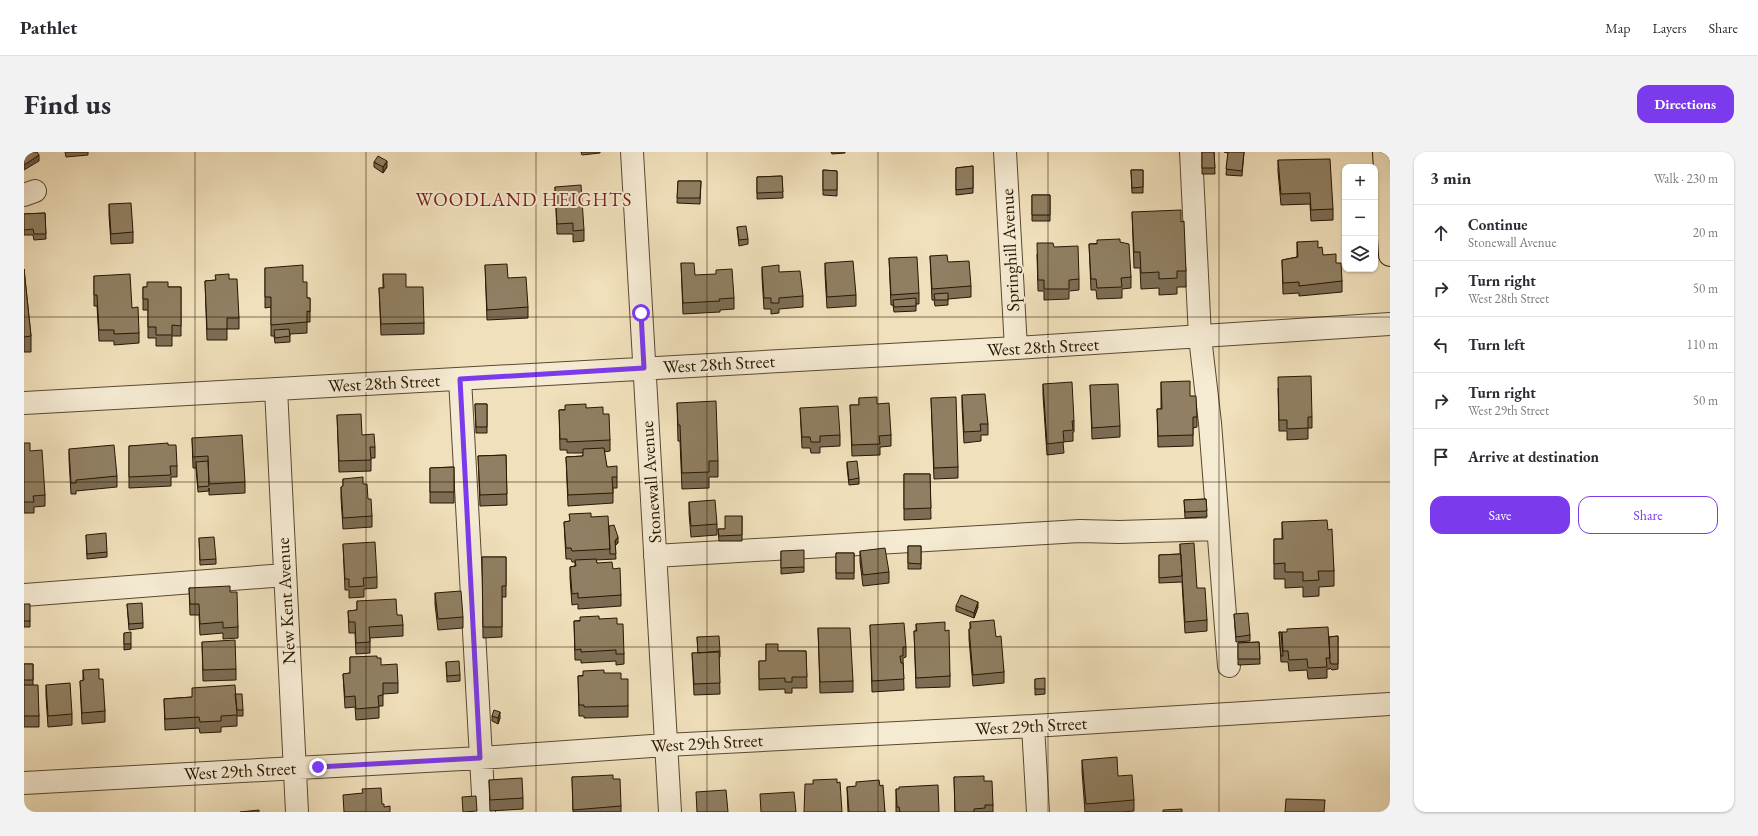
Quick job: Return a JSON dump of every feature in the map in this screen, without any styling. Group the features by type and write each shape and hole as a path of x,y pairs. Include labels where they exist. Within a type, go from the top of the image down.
{"main road":[{"path":"1384,152 1390,255"}],"street":[{"name":"Stonewall Avenue","path":"632,152 670,812"},
{"name":"Springhill Avenue","path":"1005,152 1016,348"},
{"path":"1191,152 1200,337 1210,423 1229,666"},
{"name":"West 28th Street","path":"24,403 1016,348 1390,324"},
{"path":"460,379 484,812"},
{"name":"New Kent Avenue","path":"276,389 297,812"},
{"path":"655,556 1080,531 1119,532 1218,529"},
{"path":"24,595 285,575"},
{"name":"West 29th Street","path":"24,783 480,758 666,745 1033,726 1390,704"},
{"path":"1033,726 1038,812"}],"building":[{"path":"24,152 37,152 39,155 24,165"},
{"path":"1202,152 1214,152 1215,168 1202,168"},
{"path":"1228,152 1244,152 1242,171 1226,169"},
{"path":"378,156 387,161 383,167 374,162"},
{"path":"1330,159 1333,209 1311,210 1310,193 1281,194 1278,160"},
{"path":"973,166 973,188 956,190 956,168"},
{"path":"823,170 837,171 837,190 823,190"},
{"path":"1131,170 1143,170 1143,187 1132,188"},
{"path":"782,176 783,192 757,193 757,177"},
{"path":"678,181 701,181 700,198 677,198"},
{"path":"581,185 584,230 573,231 573,223 557,224 555,187"},
{"path":"1032,195 1050,195 1050,215 1032,215"},
{"path":"131,203 133,232 111,234 109,204"},
{"path":"1181,210 1181,222 1184,221 1186,271 1177,271 1177,278 1159,279 1159,272 1141,273 1140,252 1134,252 1132,212"},
{"path":"45,213 46,234 34,234 33,229 24,230 24,214"},
{"path":"746,226 748,239 739,240 737,227"},
{"path":"1120,239 1120,242 1129,244 1131,277 1121,278 1122,287 1097,288 1096,279 1091,279 1089,244 1097,244 1097,240"},
{"path":"1318,241 1318,248 1322,247 1323,255 1336,254 1336,263 1341,263 1342,281 1299,286 1299,282 1283,283 1282,260 1298,257 1297,242"},
{"path":"1037,243 1053,243 1054,247 1078,246 1079,279 1069,280 1069,289 1044,289 1044,280 1038,280"},
{"path":"947,255 948,262 969,261 971,286 932,289 930,256"},
{"path":"917,257 919,293 891,295 889,258"},
{"path":"853,261 856,295 827,297 825,263"},
{"path":"681,263 694,263 695,275 716,274 716,270 732,269 734,298 719,299 720,301 683,303"},
{"path":"507,264 508,278 526,277 528,307 487,310 485,265"},
{"path":"303,265 303,282 307,282 307,298 310,298 310,312 307,311 307,322 271,325 271,297 265,297 265,268"},
{"path":"779,265 779,272 800,271 803,296 779,298 779,303 771,303 771,298 764,298 762,267"},
{"path":"24,269 31,336 24,337"},
{"path":"130,274 132,308 138,307 139,333 114,334 114,330 99,330 97,295 94,295 94,276"},
{"path":"229,274 229,279 237,279 239,318 227,318 227,329 207,329 205,281 216,280 215,275"},
{"path":"383,274 406,274 406,287 423,287 424,323 381,324 379,288 384,288"},
{"path":"147,282 168,282 168,287 181,287 181,326 172,325 172,335 156,335 156,327 148,327 148,299 143,299 143,287 147,287"},
{"path":"948,293 948,300 935,300 934,294"},
{"path":"916,298 916,306 894,307 893,300"},
{"path":"289,329 290,336 275,338 274,330"},
{"path":"1311,376 1312,417 1308,417 1308,428 1287,429 1287,420 1279,420 1278,377"},
{"path":"1190,381 1190,396 1196,396 1197,417 1193,417 1193,435 1158,436 1157,409 1162,409 1161,382"},
{"path":"1072,382 1073,430 1063,431 1064,442 1047,444 1043,384"},
{"path":"1118,384 1120,426 1092,428 1090,385"},
{"path":"985,394 988,424 980,424 981,431 964,432 962,395"},
{"path":"877,397 877,404 889,403 891,435 879,436 880,444 852,445 850,405 859,405 859,398"},
{"path":"956,397 958,467 934,468 931,398"},
{"path":"716,401 718,461 709,461 709,472 682,473 680,425 678,425 677,403"},
{"path":"475,404 487,404 487,427 476,427"},
{"path":"586,404 586,408 603,407 603,414 609,414 610,440 567,442 567,439 560,439 559,410 565,410 565,405"},
{"path":"838,406 840,435 820,436 820,442 811,442 810,437 802,437 800,408"},
{"path":"361,414 362,435 374,434 375,447 370,447 371,460 339,461 337,415"},
{"path":"242,435 245,482 209,484 208,456 193,457 192,438"},
{"path":"24,443 30,443 30,451 42,450 45,495 33,496 34,502 24,502"},
{"path":"168,443 168,445 176,445 177,466 170,466 171,475 129,477 129,446"},
{"path":"114,445 117,476 76,480 76,483 71,483 69,449"},
{"path":"604,448 607,467 617,466 617,477 612,477 613,493 568,495 566,457 583,456 583,449"},
{"path":"506,455 507,494 480,495 478,456"},
{"path":"208,461 209,486 198,487 196,462"},
{"path":"857,461 859,478 849,480 847,462"},
{"path":"454,467 454,492 430,492 430,468"},
{"path":"904,474 930,474 931,508 904,509"},
{"path":"363,477 363,484 367,484 368,499 371,499 372,516 343,518 341,487 343,486 343,479"},
{"path":"1206,499 1207,511 1185,512 1184,500"},
{"path":"715,500 717,524 691,526 689,502"},
{"path":"591,513 591,517 608,516 610,549 572,551 571,548 566,548 564,522 570,521 569,514"},
{"path":"725,516 742,516 742,535 719,536 718,529 725,529"},
{"path":"1327,520 1328,530 1332,529 1334,571 1318,571 1319,580 1303,581 1303,572 1285,572 1285,563 1274,564 1274,539 1283,539 1282,522"},
{"path":"614,525 618,537 615,541 616,554 610,554 609,526"},
{"path":"106,533 107,552 87,554 86,535"},
{"path":"214,537 216,559 200,560 199,538"},
{"path":"375,542 377,577 363,578 364,586 349,587 349,579 345,579 343,544"},
{"path":"1194,543 1197,588 1205,588 1207,620 1185,622 1180,544"},
{"path":"908,546 921,546 921,564 908,563"},
{"path":"885,548 889,572 863,575 860,551"},
{"path":"804,550 804,567 781,568 781,551"},
{"path":"836,553 854,553 854,573 836,573"},
{"path":"1181,554 1182,576 1159,578 1159,555"},
{"path":"482,557 506,557 506,586 502,586 502,627 483,627"},
{"path":"596,559 597,563 612,562 613,569 620,568 621,595 578,598 578,593 572,594 570,567 576,566 575,560"},
{"path":"230,586 230,592 237,592 238,627 223,628 223,622 200,624 199,604 190,604 189,588"},
{"path":"461,591 463,617 438,619 435,593"},
{"path":"961,595 978,602 974,613 956,606"},
{"path":"396,599 397,615 402,615 403,625 369,627 370,642 356,643 355,622 349,622 348,611 357,610 357,601"},
{"path":"142,603 143,623 129,624 127,604"},
{"path":"24,604 30,604 30,621 24,621"},
{"path":"1248,613 1250,635 1236,637 1234,614"},
{"path":"599,616 599,619 617,618 617,624 623,624 624,654 616,654 616,650 581,652 581,649 575,650 574,621 580,621 580,617"},
{"path":"994,620 996,637 1001,636 1004,672 973,675 969,629 971,628 970,622"},
{"path":"945,622 945,631 949,630 950,676 916,678 914,631 917,631 916,624"},
{"path":"904,623 906,647 903,647 903,656 900,656 901,663 903,663 904,679 872,681 870,625"},
{"path":"1328,627 1330,658 1326,658 1327,667 1308,668 1307,659 1289,660 1288,651 1283,651 1282,632 1287,632 1287,629"},
{"path":"818,628 850,628 853,681 820,682"},
{"path":"131,632 131,644 124,644 124,633"},
{"path":"1279,632 1281,632 1283,656 1281,656"},
{"path":"719,636 720,651 698,653 697,637"},
{"path":"1338,636 1338,664 1332,664 1330,663 1329,637"},
{"path":"235,640 236,669 203,670 202,642"},
{"path":"1259,642 1260,659 1238,659 1238,643"},
{"path":"766,644 778,644 778,651 806,651 807,677 792,677 792,682 785,682 785,678 759,679 759,661 766,661"},
{"path":"719,652 720,683 694,684 692,653"},
{"path":"377,656 377,658 381,658 381,665 397,664 398,683 383,683 383,695 378,696 379,707 356,709 355,696 345,697 343,674 350,673 350,657"},
{"path":"459,661 460,675 447,676 446,662"},
{"path":"24,664 33,664 33,680 24,680"},
{"path":"99,669 99,679 103,679 105,711 82,713 80,681 84,680 83,670"},
{"path":"604,670 604,673 621,673 621,679 628,679 628,706 584,707 584,705 579,705 578,676 583,676 583,671"},
{"path":"1045,678 1045,689 1035,689 1035,679"},
{"path":"70,683 72,714 48,716 46,685"},
{"path":"24,685 38,685 39,716 24,716"},
{"path":"235,685 237,715 221,716 221,721 200,722 199,717 165,719 164,699 192,697 192,688"},
{"path":"235,694 242,694 243,710 237,710"},
{"path":"494,710 500,712 498,718 492,716"},
{"path":"1117,757 1118,776 1132,775 1134,800 1086,804 1082,760"},
{"path":"613,775 613,779 620,779 621,806 573,810 572,777"},
{"path":"984,776 984,781 992,781 993,805 985,805 985,808 974,809 974,812 955,812 954,777"},
{"path":"522,778 523,798 490,800 489,780"},
{"path":"837,779 837,783 840,782 842,812 804,812 805,784 813,784 813,780"},
{"path":"879,780 880,786 883,785 885,812 849,812 847,787 856,786 856,782"},
{"path":"938,785 939,812 900,812 899,807 897,807 896,789 899,789 899,787"},
{"path":"381,788 382,804 384,804 384,807 390,806 390,812 344,812 343,795 363,793 362,789"},
{"path":"726,790 728,812 697,812 696,792"},
{"path":"794,792 796,812 761,812 760,794"},
{"path":"476,796 477,811 463,812 462,797"},
{"path":"1286,799 1325,800 1324,812 1285,812"},
{"path":"1182,809 1182,812 1163,812 1163,810"},
{"path":"259,810 259,812 240,812"}],"district":[{"name":"WOODLAND HEIGHTS","path":"524,199"}],"route":[{"path":"318,767 480,758 460,379 644,368 641,313"}]}
